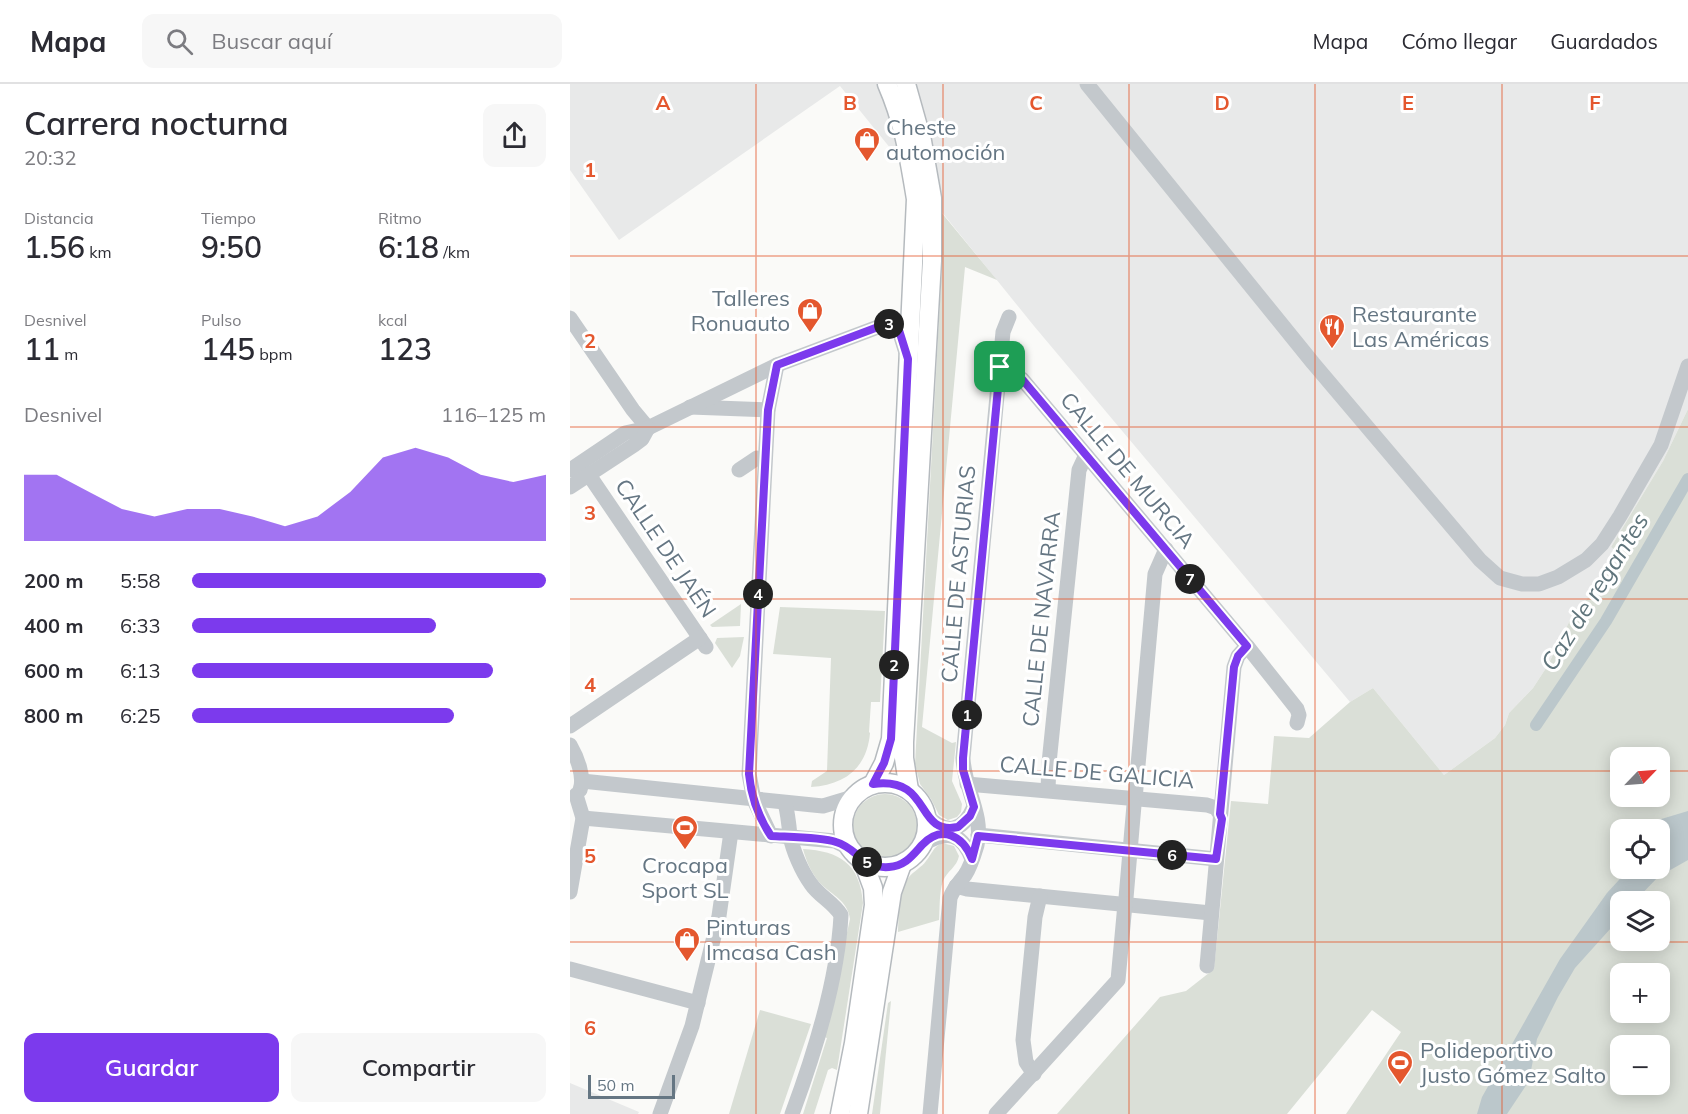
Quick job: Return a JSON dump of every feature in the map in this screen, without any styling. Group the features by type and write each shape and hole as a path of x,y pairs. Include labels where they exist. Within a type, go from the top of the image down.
{"main road":[{"path":"873,784 884,763 891,739 916,199 899,111 887,84"},
{"path":"906,84 922,141 932,198 932,261 904,742 909,790"},
{"path":"840,1114 854,1043 874,905 873,888 844,835 843,822 846,808 862,789 885,782 898,784 917,797 926,815 927,825 923,844 910,859 902,864 889,867 875,866 856,854"},
{"path":"858,1114 892,892 902,864"}],"street":[{"path":"1087,84 1313,363 1480,560 1500,578 1522,584 1545,582 1586,560 1602,544 1661,445 1688,366"},
{"name":"CALLE DE ASTURIAS","path":"978,836 979,823 963,770 963,758 1003,332 1009,317"},
{"path":"570,318 633,410 648,428"},
{"path":"570,470 626,433 648,428 777,365 886,324 898,327 908,359"},
{"path":"771,836 754,800 749,774 768,410 777,365"},
{"name":"CALLE DE MURCIA","path":"1000,367 1022,379 1247,646 1297,709 1299,721 1297,723"},
{"path":"755,375 768,410"},
{"path":"689,407 768,410"},
{"path":"570,487 642,439 648,428"},
{"name":"CALLE DE NAVARRA","path":"1048,790 1079,470 1086,455"},
{"path":"739,470 757,458"},
{"name":"CALLE DE JAÉN","path":"570,726 703,642 588,475"},
{"path":"996,1114 1118,980 1155,574 1166,549"},
{"path":"1208,966 1234,667 1238,656 1247,646"},
{"path":"570,745 583,818 570,892"},
{"path":"576,781 823,806 853,797"},
{"name":"CALLE DE GALICIA","path":"967,784 1048,790 1134,802 1207,805 1216,808 1220,814"},
{"path":"785,803 790,837 809,882 815,890 835,906 841,915 832,976 808,1071 792,1114"},
{"path":"926,815 942,828 951,829 965,822 974,807"},
{"path":"583,818 835,841 856,854"},
{"path":"660,1114 685,1050 698,1004 719,916 731,832"},
{"path":"923,844 946,834 956,837 968,849 972,859"},
{"path":"930,1114 950,898 972,859 978,836 1216,859"},
{"path":"956,886 1040,896 1125,901 1211,913"},
{"path":"1034,1074 1026,1062 1023,1040 1035,917 1040,896"},
{"path":"570,969 698,1004"}],"shaded area":[{"path":"570,84 1688,84 1688,409 1663,461 1611,547 1622,557 1571,618 1548,665 1533,688 1509,713 1505,725 1495,738 1444,775 1373,688 1350,702 1034,326 840,86 619,240 570,170"},
{"path":"941,212 997,280 965,267 922,727 952,743 956,742 952,781 962,804 961,812 957,817 948,820 939,815 920,784 915,764 942,263"},
{"path":"1688,409 1688,1114 1346,1114 1401,1032 1372,1010 1287,1114 1057,1114 1160,997 1186,991 1214,969 1231,801 1268,804 1274,736 1309,738 1350,702 1373,688 1444,775 1495,738 1505,725 1509,713 1533,688 1548,665 1571,618 1622,557 1611,547 1663,461"},
{"path":"741,604 740,626 712,627 710,625"},
{"path":"780,607 885,611 880,702 871,702 868,745 859,765 834,783 811,787 812,781 827,771 831,658 773,654"},
{"path":"744,637 740,656 732,668 715,643 717,638"},
{"path":"879,794 891,794 908,803 915,814 917,826 915,838 908,849 891,858 879,858 867,853 858,844 853,832 853,820 858,808 867,799"},
{"path":"1688,811 1688,860 1670,870 1670,819 1661,819"},
{"path":"942,843 954,846 959,856 943,881 939,920 898,932 900,903 905,883"},
{"path":"803,849 828,853 846,862 858,878 863,903 837,1070 832,1068 828,1070 814,1114 803,1114 827,1038 824,1037 850,919 843,903 814,876"},
{"path":"1620,879 1656,879 1645,891 1610,891 1610,929 1575,968 1558,997 1537,1039 1529,1081 1507,1114 1477,1114 1482,1097 1560,959 1607,893"},
{"path":"891,1001 880,1114 872,1114 888,1003"},
{"path":"760,1010 811,1024 780,1114 729,1114"},
{"path":"570,1083 639,1112 638,1114 570,1114"}],"waterway":[{"name":"Caz de regantes","path":"1536,725 1606,621 1688,479"}],"place":[{"name":"Cheste automoción","path":"867,163"},
{"name":"Talleres Ronuauto","path":"810,334"},
{"name":"Restaurante Las Américas","path":"1332,350"},
{"name":"Crocapa Sport SL","path":"685,851"},
{"name":"Pinturas Imcasa Cash","path":"687,963"},
{"name":"Polideportivo Justo Gómez Salto","path":"1400,1086"}],"route":[{"path":"886,324 898,327 908,359 891,739 884,763 873,784 885,782 898,784 909,790 917,797 926,815 935,824 951,829 965,822 974,807 963,770 963,758 1000,367 1022,379 1247,646 1238,656 1234,667 1220,814 1222,819 1216,859 978,836 972,859 963,843 956,837 946,834 923,844 910,859 902,864 889,867 875,866 862,861 849,848 835,841 771,836 766,829 754,800 749,774 768,410 777,365 886,324"}]}
